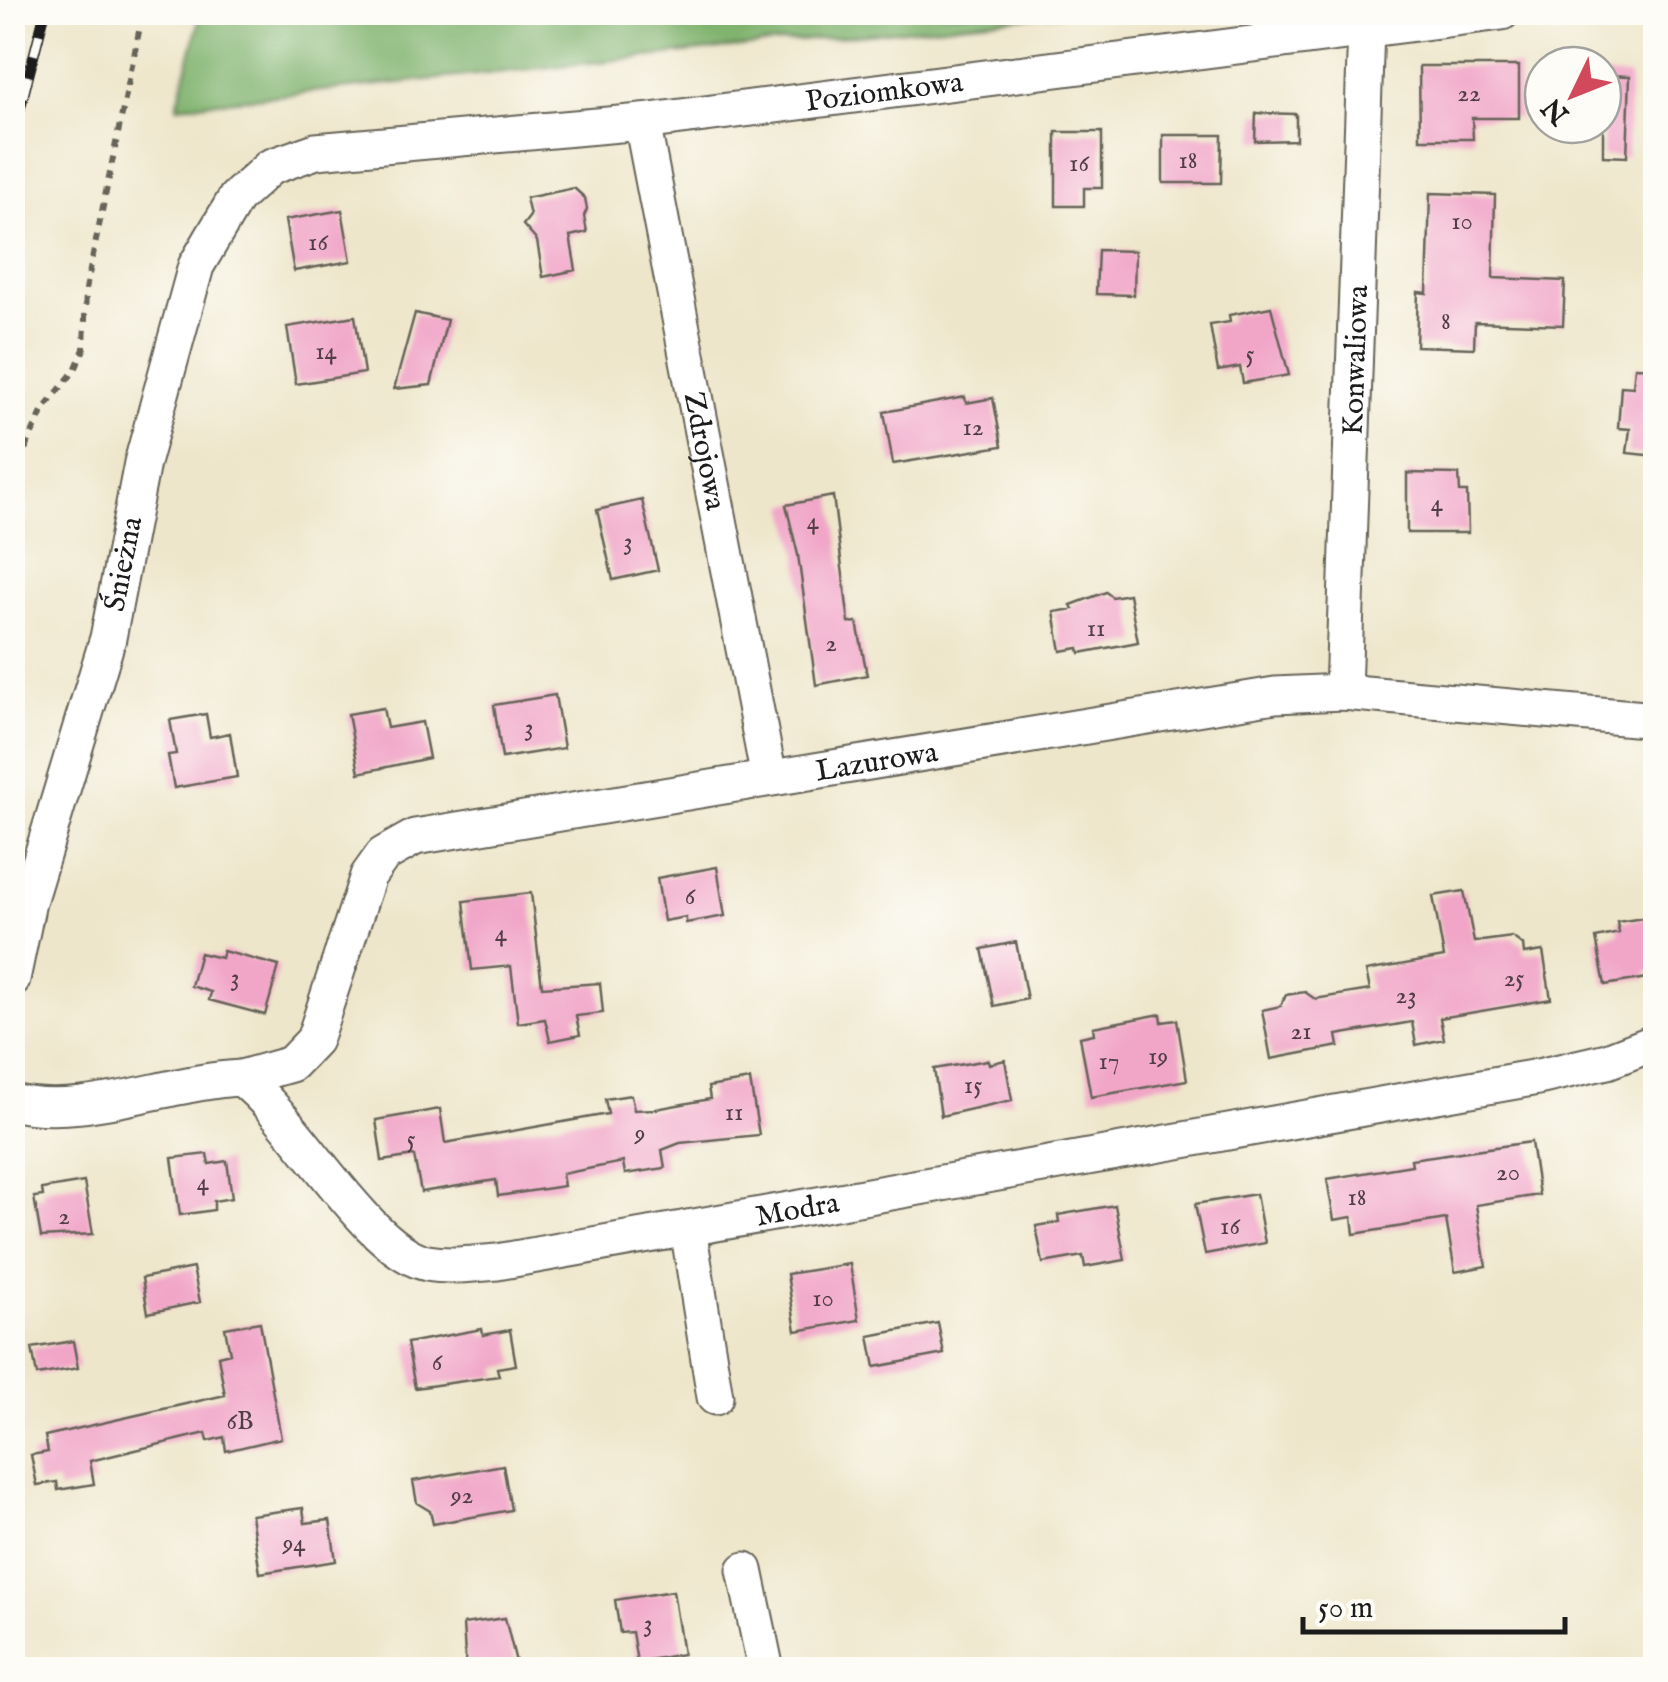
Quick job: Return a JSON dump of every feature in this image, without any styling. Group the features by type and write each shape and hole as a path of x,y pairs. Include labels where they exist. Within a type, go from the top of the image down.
{"street":[{"name":"Poziomkowa","path":"270,167 316,151 642,122 1502,12"},
{"name":"Konwaliowa","path":"1344,692 1366,28"},
{"name":"Zdrojowa","path":"642,122 769,778"},
{"name":"Śnieżna","path":"12,979 28,902 108,638 142,463 196,266 236,198 270,167"},
{"name":"Lazurowa","path":"241,1078 291,1064 314,1040 357,900 374,866 397,845 415,838 1275,695 1344,692 1656,720"},
{"name":"Modra","path":"241,1078 271,1103 382,1237 424,1262 497,1262 1538,1077 1608,1061 1656,1042"},
{"path":"12,1102 58,1108 210,1079 241,1078"},
{"path":"688,1228 716,1397"},
{"path":"746,1570 766,1670"}],"path":[{"path":"12,478 43,410 75,370 84,349 86,290 143,12"}],"green space":[{"path":"201,12 1067,13 177,106"}],"building":[{"path":"1419,66 1519,66 1519,118 1472,118 1473,139 1420,139"},
{"path":"1623,76 1630,76 1627,157 1603,156 1603,145 1623,145"},
{"path":"1256,113 1296,114 1296,140 1255,141"},
{"path":"1056,132 1102,132 1102,188 1084,188 1084,206 1056,206"},
{"path":"1163,135 1222,135 1221,183 1163,183"},
{"path":"574,188 585,198 587,209 587,232 570,236 576,270 543,277 537,241 523,225 530,216 526,198"},
{"path":"1430,193 1495,195 1493,278 1565,281 1563,325 1475,322 1474,348 1416,346 1418,292 1427,293"},
{"path":"342,210 351,261 294,271 285,220"},
{"path":"1098,250 1135,251 1134,295 1096,294"},
{"path":"1271,307 1289,375 1243,383 1240,367 1218,371 1210,325 1230,322 1229,315"},
{"path":"415,313 447,320 431,385 394,389"},
{"path":"355,316 364,373 296,384 287,327"},
{"path":"1635,367 1656,368 1656,456 1627,453 1630,429 1618,428 1621,386 1633,387"},
{"path":"965,397 966,403 993,398 1002,446 893,464 884,412"},
{"path":"1407,473 1459,474 1460,492 1467,492 1468,533 1407,533"},
{"path":"833,496 849,623 857,622 867,675 816,685 798,555 786,505"},
{"path":"642,500 658,570 613,580 597,510"},
{"path":"1106,592 1112,597 1129,594 1138,642 1080,653 1079,648 1061,651 1054,612 1073,609 1071,605"},
{"path":"555,695 564,748 502,758 494,705"},
{"path":"383,708 387,728 422,722 429,758 359,773 348,714"},
{"path":"206,714 210,737 230,733 237,777 174,788 168,755 176,754 170,720"},
{"path":"717,867 725,916 686,923 686,917 664,921 657,878"},
{"path":"1464,891 1474,942 1512,937 1523,945 1524,954 1543,951 1551,999 1440,1018 1444,1039 1416,1045 1412,1022 1337,1035 1339,1046 1271,1059 1262,1010 1281,1006 1286,995 1305,992 1315,999 1370,990 1366,971 1444,957 1433,896"},
{"path":"531,893 542,987 600,983 603,1013 576,1016 580,1035 550,1041 545,1019 518,1023 511,966 472,970 464,901"},
{"path":"1656,916 1656,971 1647,972 1647,978 1605,985 1596,938 1619,933 1617,922"},
{"path":"1016,942 1027,999 994,1006 982,949"},
{"path":"223,951 279,966 265,1015 209,1000 211,992 191,986 200,953 221,958"},
{"path":"1161,1014 1162,1022 1177,1020 1187,1080 1091,1097 1080,1037 1094,1034 1093,1027"},
{"path":"988,1060 989,1064 1005,1060 1012,1100 941,1116 934,1069"},
{"path":"750,1080 759,1135 680,1143 662,1150 665,1168 625,1174 623,1162 562,1174 564,1186 498,1196 496,1180 421,1192 414,1156 382,1161 376,1120 440,1109 445,1143 608,1114 605,1099 631,1095 634,1110 656,1109 710,1099 708,1087"},
{"path":"1531,1142 1539,1195 1476,1205 1486,1266 1455,1272 1446,1219 1354,1234 1352,1217 1334,1220 1327,1179 1412,1165 1411,1159"},
{"path":"207,1154 209,1164 227,1161 232,1198 214,1201 214,1210 180,1215 172,1158"},
{"path":"84,1182 93,1234 41,1237 34,1197 43,1196 42,1189"},
{"path":"1256,1194 1265,1243 1205,1254 1195,1204"},
{"path":"1115,1205 1125,1260 1085,1267 1083,1256 1043,1263 1036,1226 1059,1222 1058,1215"},
{"path":"850,1264 859,1320 796,1331 787,1274"},
{"path":"193,1268 200,1302 148,1313 142,1278"},
{"path":"260,1322 281,1438 226,1451 224,1437 208,1441 206,1433 90,1461 94,1484 58,1490 57,1482 37,1485 31,1455 48,1452 45,1436 225,1395 218,1356 230,1353 225,1328"},
{"path":"938,1323 944,1354 875,1367 869,1336"},
{"path":"482,1329 483,1335 510,1330 516,1365 497,1368 499,1376 415,1388 407,1343"},
{"path":"73,1341 78,1368 37,1375 32,1348"},
{"path":"503,1465 511,1510 433,1524 430,1511 417,1503 413,1481"},
{"path":"303,1508 305,1523 330,1520 336,1561 260,1573 251,1515"},
{"path":"673,1591 683,1654 637,1662 632,1632 620,1633 615,1600"},
{"path":"505,1618 518,1670 466,1670 463,1624"}],"railway":[{"path":"12,140 45,12"}]}
